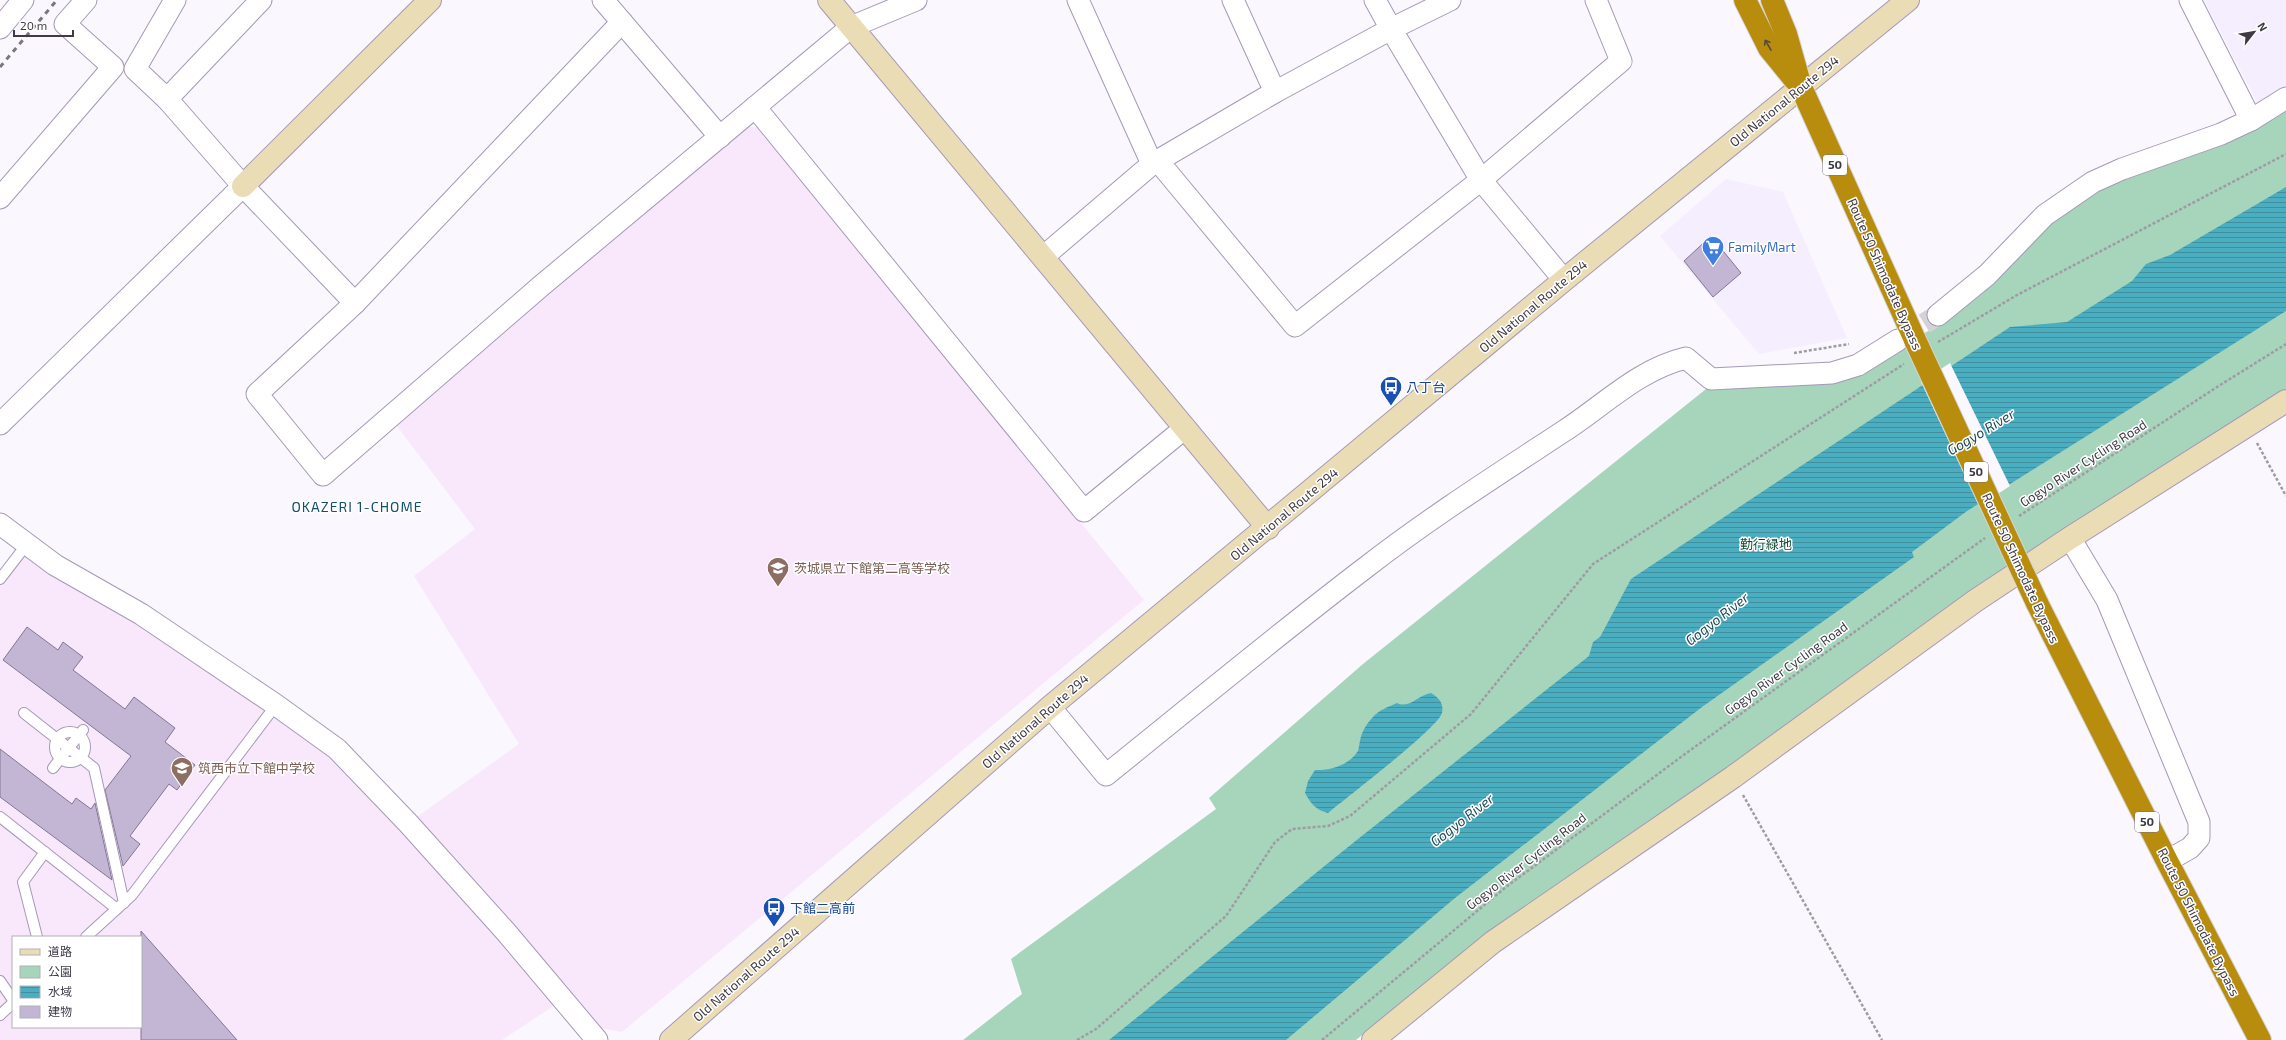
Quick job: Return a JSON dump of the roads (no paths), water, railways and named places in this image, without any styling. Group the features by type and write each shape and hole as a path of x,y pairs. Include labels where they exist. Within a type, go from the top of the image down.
{"highway":[{"name":"Route 50 Shimodate Bypass","path":"1745,0 1769,48 1801,87"},
{"name":"Route 50 Shimodate Bypass","path":"1772,0 1786,34 1801,87 1907,347 2167,861 2260,1040"}],"street":[{"path":"0,28 23,0"},
{"path":"86,0 65,24 113,67 135,69 167,99 243,186 355,303"},
{"path":"135,69 175,0"},
{"path":"167,99 261,0"},
{"path":"2,418 243,186 430,0"},
{"path":"603,0 720,137"},
{"path":"829,0 1268,528"},
{"path":"622,22 355,303 257,394 323,475 541,286 851,27 916,0"},
{"path":"1078,0 1155,162 1295,326 1481,180 1621,61 1596,0"},
{"path":"1233,0 1275,92"},
{"path":"1375,0 1390,29 1481,180 1564,280"},
{"path":"1044,257 1155,162 1275,92 1390,29 1450,0"},
{"name":"Old National Route 294","path":"671,1040 1050,707 1268,528 1564,280 1908,0"},
{"path":"2190,0 2251,120"},
{"path":"0,198 113,67"},
{"path":"1938,315 1986,274 2045,215 2093,182 2122,169 2222,134 2251,120 2286,98"},
{"path":"755,107 1084,511 1185,428"},
{"path":"1050,707 1106,775 1365,567 1474,490 1596,411 1621,389 1650,372 1671,361 1686,358 1711,379 1832,373 1907,347"},
{"path":"1373,1040 1493,942 1733,778 1975,601 2070,538 2286,401"},
{"path":"0,524 54,565 141,614 276,705 337,749 501,926 597,1040"},
{"path":"2070,538 2107,600 2199,822 2199,838 2190,848 2167,861"}],"lane":[{"path":"0,579 27,544"},
{"path":"87,936 132,895 276,705"},
{"path":"24,713 94,768 120,906"},
{"path":"69,732 81,733 85,748 81,757 73,762 64,761 60,758 55,749 57,740 69,732"},
{"path":"53,768 81,733"},
{"path":"0,817 45,852 120,906"},
{"path":"37,936 23,882 45,852"},
{"path":"0,981 12,999"},
{"path":"0,1015 12,1004"}],"water":[{"name":"Gogyo River","path":"2286,187 2286,311 1967,511 1912,552 1914,557 1702,707 1455,898 1286,1040 1109,1040 1358,839 1589,656 1593,642 1600,637 1631,579 2010,327 2067,322 2132,281 2146,264 2170,255"},
{"path":"1431,693 1440,701 1442,713 1437,721 1425,733 1328,813 1314,806 1305,793 1308,781 1315,770 1333,768 1350,760 1358,751 1365,728 1378,712 1397,703 1410,703 1426,694"}],"tunnel":[{"path":"1898,340 1938,315"}],"railway":[{"path":"0,67 57,0"}],"place":[{"name":"FamilyMart","path":"1713,266"},
{"name":"八丁台","path":"1391,406"},
{"name":"茨城県立下館第二高等学校","path":"778,588"},
{"name":"筑西市立下館中学校","path":"182,788"},
{"name":"下館二高前","path":"774,928"}],"district":[{"name":"OKAZERI 1-CHOME","path":"357,507"}],"park label":[{"name":"勤行緑地","path":"1766,544"}]}
